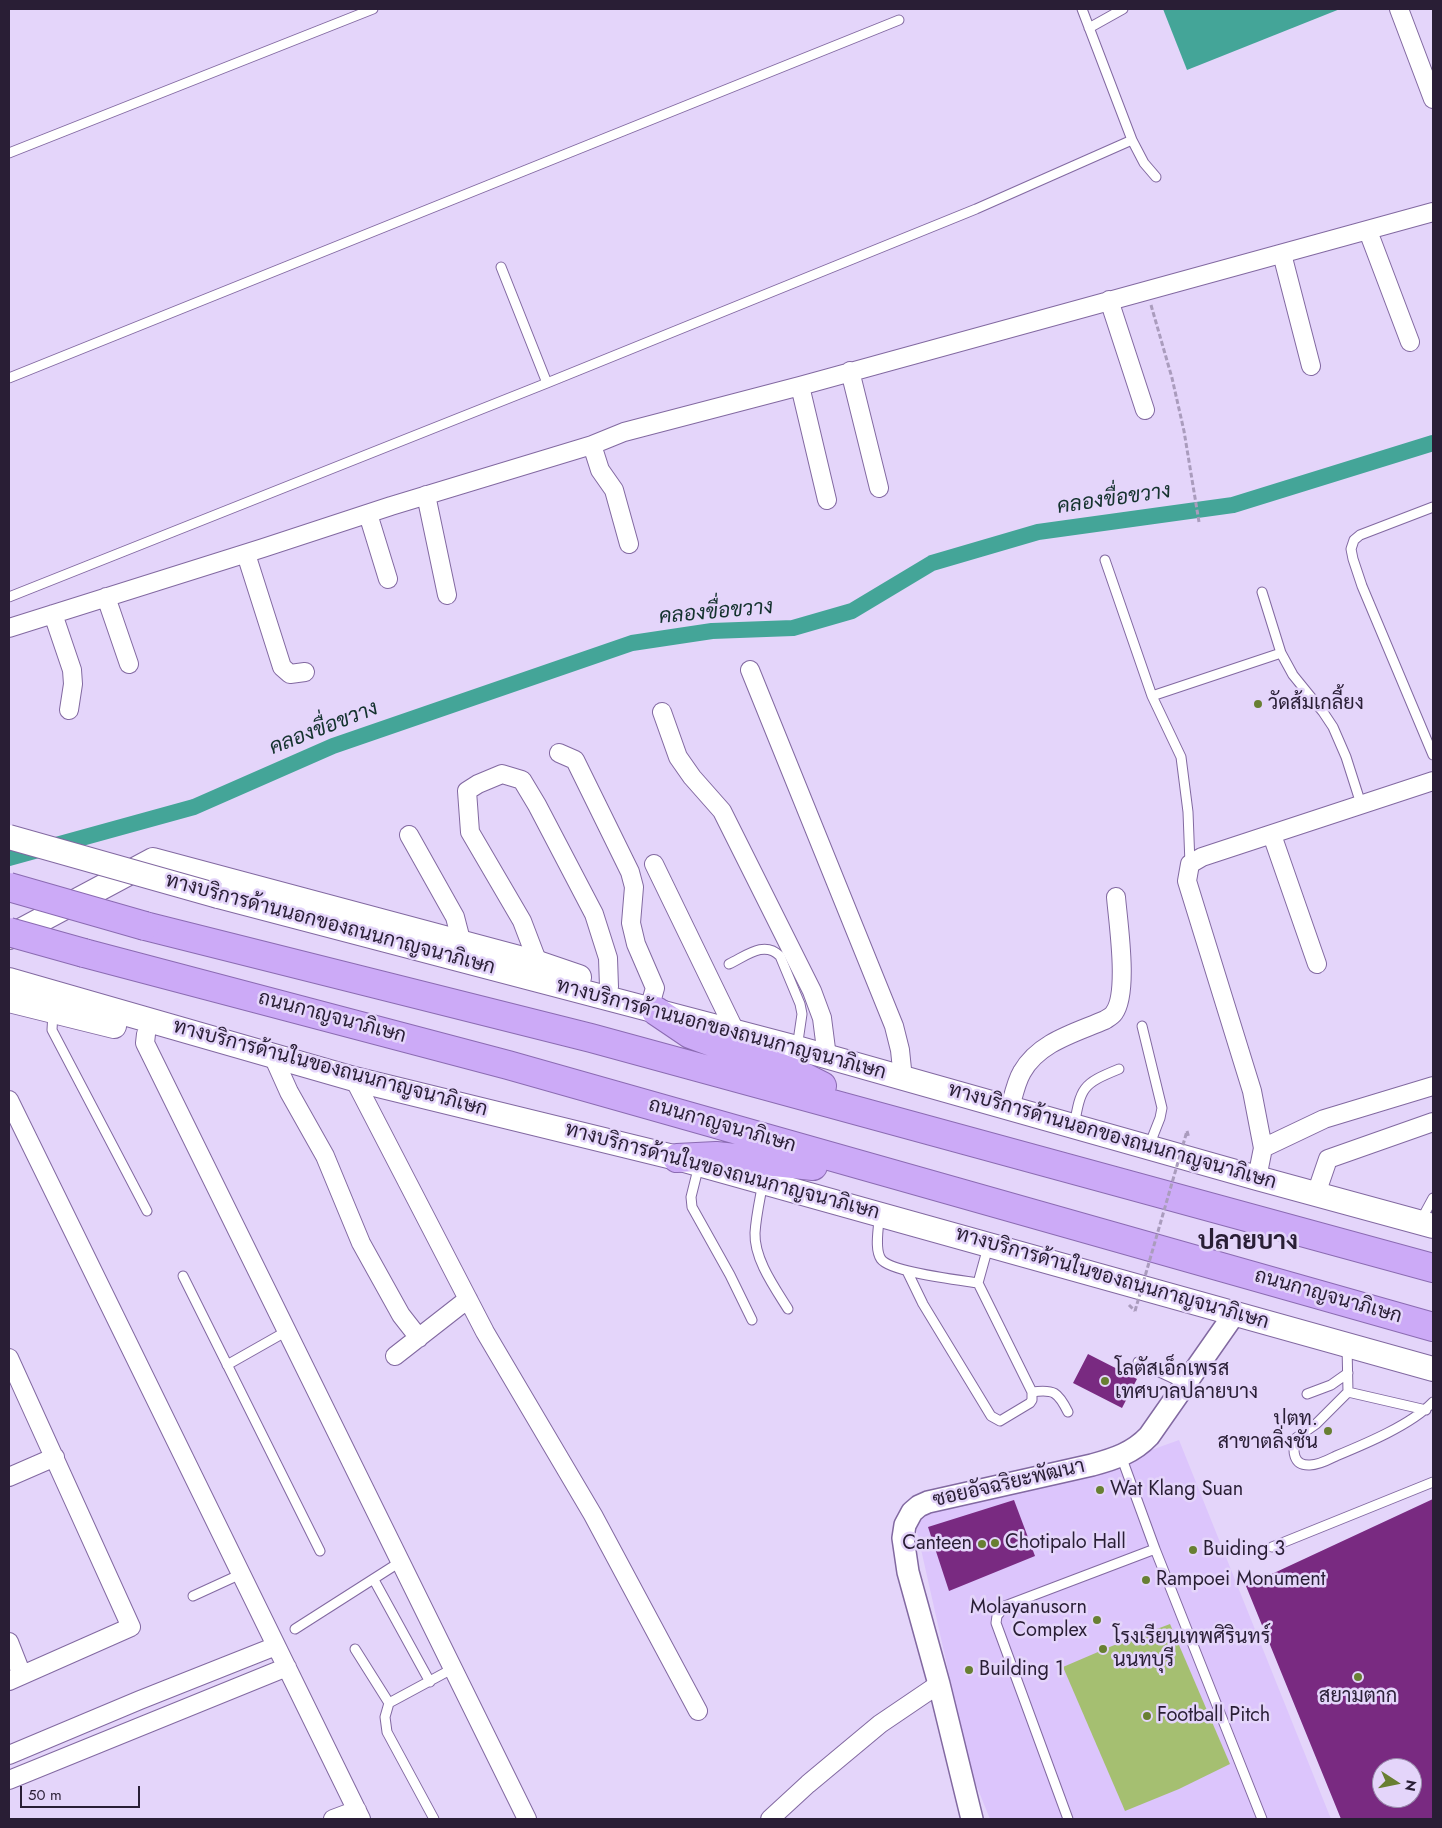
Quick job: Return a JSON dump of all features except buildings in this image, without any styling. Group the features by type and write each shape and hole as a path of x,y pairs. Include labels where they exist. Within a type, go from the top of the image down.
{"highway":[{"path":"9,887 146,926 582,1036 867,1112 1433,1268"},
{"name":"ถนนกาญจนาภิเษก","path":"9,932 508,1065 1433,1327"},
{"path":"645,1008 690,1034 800,1075 867,1112"},
{"path":"688,1161 716,1156 889,1174"},
{"path":"1294,1288 1320,1304 1433,1347"}],"main road":[{"name":"ทางบริการด้านนอกของถนนกาญจนาภิเษก","path":"9,837 218,896 796,1048 1427,1224"},
{"path":"9,937 153,860 538,963 609,987 645,1008"},
{"path":"11,988 54,1012 200,1048 317,1069"},
{"name":"ทางบริการด้านในของถนนกาญจนาภิเษก","path":"11,988 354,1080 688,1161 1433,1369"}],"street":[{"path":"1399,9 1433,99"},
{"path":"9,628 246,554 426,495 592,445 624,432 800,386 1433,212"},
{"path":"1368,231 1410,342"},
{"path":"1282,254 1312,366"},
{"path":"1109,300 1145,410"},
{"path":"850,372 879,488"},
{"path":"800,386 827,500"},
{"path":"592,445 600,470 614,490 629,544"},
{"path":"426,495 447,595"},
{"path":"368,514 388,579"},
{"path":"246,554 282,667 290,674 305,672"},
{"path":"106,597 129,664"},
{"path":"53,614 72,670 74,684 69,710"},
{"path":"750,670 894,1026 904,1079"},
{"path":"662,712 678,757 692,777 722,810 812,991 822,1018 827,1057"},
{"path":"559,753 575,760 630,872 634,887 631,923 636,944 655,988 645,1008"},
{"path":"538,963 522,921 470,832 467,792 478,784 502,774 522,780 582,889 603,939 608,958 609,987"},
{"path":"1257,1178 1263,1148 1259,1122 1252,1090 1187,881 1190,864 1202,857 1433,781"},
{"path":"409,835 455,917 462,944"},
{"path":"1272,835 1317,964"},
{"path":"654,864 736,1033"},
{"path":"1010,1108 1021,1074 1031,1059 1042,1048 1105,1020 1114,1013 1119,1002 1122,958 1116,897"},
{"path":"146,1034 146,1043 526,1819"},
{"path":"276,1063 289,1092 325,1156 361,1243 401,1315 419,1338"},
{"path":"354,1080 485,1332 593,1515 698,1711"},
{"path":"1263,1148 1324,1120 1433,1086"},
{"path":"9,1100 359,1814 333,1819"},
{"path":"1316,1194 1328,1159 1433,1122"},
{"path":"395,1356 468,1299"},
{"name":"ซอยอัจฉริยะพัฒนา","path":"972,1819 939,1684 908,1572 903,1538 905,1525 912,1512 928,1502 1073,1470 1121,1456 1134,1450 1149,1436 1235,1313"},
{"path":"9,1642 16,1678 131,1627 55,1457 11,1369"},
{"path":"9,1477 55,1457"},
{"path":"9,1755 276,1646"},
{"path":"9,1780 287,1667"},
{"path":"770,1819 808,1784 880,1724 939,1684"}],"lane":[{"path":"9,153 372,9"},
{"path":"1082,9 1132,140 1144,163 1156,177"},
{"path":"1089,28 1123,9"},
{"path":"9,378 899,20"},
{"path":"9,597 547,383 976,209 1132,140"},
{"path":"501,266 547,383"},
{"path":"1433,507 1360,535 1354,540 1351,549 1362,586 1433,756"},
{"path":"1105,560 1152,696 1181,757 1188,812 1190,864"},
{"path":"1262,592 1281,653 1293,675 1323,712 1332,727 1346,758 1361,804"},
{"path":"1152,696 1281,653"},
{"path":"729,964 763,948 774,950 780,956 800,1004 802,1014 796,1048"},
{"path":"54,1012 52,1030 147,1211"},
{"path":"1142,1026 1162,1108 1149,1147"},
{"path":"1074,1126 1079,1099 1085,1087 1094,1080 1119,1069"},
{"path":"688,1161 692,1207 730,1275 752,1320"},
{"path":"763,1182 755,1235 760,1259 770,1280 788,1309"},
{"path":"1427,1224 1433,1198"},
{"path":"879,1213 878,1253 881,1260 888,1266 978,1283"},
{"path":"907,1271 923,1304 991,1416 1000,1421 1030,1404 1032,1392 978,1283 989,1244"},
{"path":"184,1276 320,1552"},
{"path":"227,1365 287,1332"},
{"path":"1347,1345 1348,1392 1316,1424 1296,1438 1293,1454 1297,1461 1303,1465 1316,1465 1379,1437 1426,1410 1433,1402"},
{"path":"1138,1362 1186,1384"},
{"path":"1307,1394 1331,1385 1348,1373"},
{"path":"1032,1392 1056,1393 1068,1412"},
{"path":"1348,1392 1426,1410"},
{"path":"1121,1456 1155,1549 1262,1819"},
{"path":"1272,1547 1433,1482"},
{"path":"1068,1819 996,1624 997,1616 1005,1606 1155,1549"},
{"path":"295,1629 400,1562"},
{"path":"193,1596 241,1574"},
{"path":"374,1580 430,1682"},
{"path":"355,1649 389,1703 386,1717 386,1732 434,1819"},
{"path":"389,1703 452,1669"}],"path":[{"path":"1146,290 1172,378 1184,431 1199,522"},
{"path":"1135,1311 1186,1131"}],"shaded area":[{"path":"1163,9 1340,9 1187,70"},
{"name":"โรงเรียนเทพศิรินทร์ นนทบุรี","path":"1179,1440 1331,1819 990,1819 971,1772 916,1527 926,1513 1129,1458"},
{"name":"Football Pitch","path":"1170,1624 1230,1764 1179,1789 1125,1811 1063,1667"}],"waterway":[{"name":"คลองขื่อขวาง","path":"9,858 194,807 333,746 632,643 712,631 793,628 852,611 932,563 1038,532 1233,505 1433,443"}],"place":[{"name":"วัดส้มเกลี้ยง","path":"1258,704"},
{"name":"โลตัสเอ็กเพรส เทศบาลปลายบาง","path":"1105,1381"},
{"name":"ปตท. สาขาตลิ่งชัน","path":"1328,1431"},
{"name":"Wat Klang Suan","path":"1100,1490"},
{"name":"Chotipalo Hall","path":"995,1543"},
{"name":"Canteen","path":"982,1544"},
{"name":"Buiding 3","path":"1193,1550"},
{"name":"Rampoei Monument","path":"1146,1580"},
{"name":"Molayanusorn Complex","path":"1097,1620"},
{"name":"โรงเรียนเทพศิรินทร์ นนทบุรี","path":"1103,1649"},
{"name":"Building 1","path":"969,1670"},
{"name":"สยามตาก","path":"1358,1677"},
{"name":"Football Pitch","path":"1147,1716"}],"district":[{"name":"ปลายบาง","path":"1248,1243"}]}
